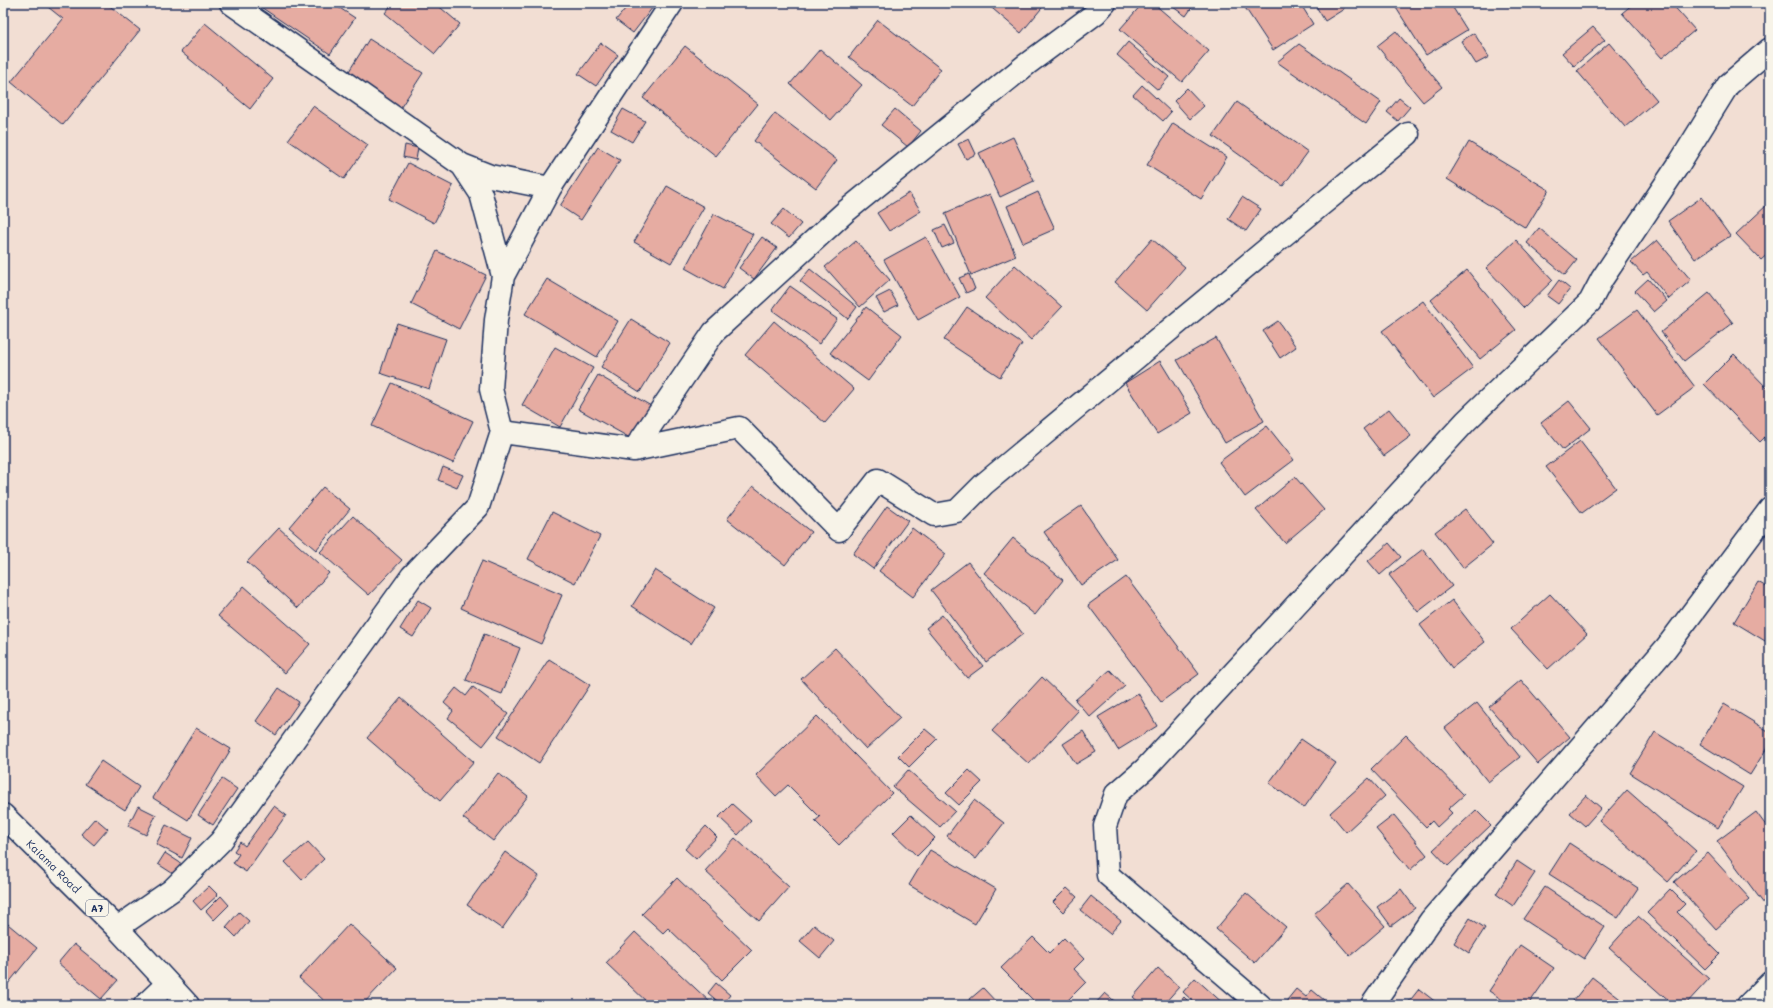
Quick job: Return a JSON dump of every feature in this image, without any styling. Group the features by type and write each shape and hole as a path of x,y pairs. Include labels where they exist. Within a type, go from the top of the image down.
{"main road":[{"path":"231,3 462,165 490,176 550,188"},
{"path":"118,928 172,890 221,841 412,576 478,507 502,432 491,389 496,320 503,276 550,188 672,3"},
{"path":"634,450 714,332 845,212 1027,64 1096,13 1105,3"},
{"path":"1260,1005 1108,875 1105,826 1116,794 1145,768 1466,421 1590,302 1602,279 1680,164 1728,85 1770,48"},
{"path":"502,432 634,450 739,428 839,530 878,480 934,515 957,511 984,484 1408,134"},
{"path":"462,165 481,194 503,276"},
{"path":"1372,1005 1431,920 1666,648 1770,509"},
{"name":"Kaiama Road","path":"3,815 118,928 167,984 188,1005"},
{"path":"1748,1005 1770,983"},
{"path":"145,1005 167,984"}],"building":[{"path":"43,3 106,3 140,30 63,125 11,82 63,19"},
{"path":"255,3 332,3 355,18 330,54"},
{"path":"393,3 435,3 460,24 435,54 385,13"},
{"path":"630,3 656,3 633,33 616,20"},
{"path":"986,3 1046,3 1021,33"},
{"path":"1143,3 1153,3 1209,51 1182,82 1120,29"},
{"path":"1167,3 1195,3 1186,16"},
{"path":"1242,3 1300,3 1313,24 1273,50"},
{"path":"1314,3 1341,3 1344,9 1325,21"},
{"path":"1393,3 1450,3 1467,30 1426,55"},
{"path":"1634,3 1671,3 1695,30 1662,58 1622,13"},
{"path":"1761,3 1770,3 1770,13"},
{"path":"878,20 941,69 912,106 849,57"},
{"path":"205,23 273,79 250,109 181,52"},
{"path":"1593,27 1605,40 1574,66 1562,53"},
{"path":"1396,31 1442,87 1423,102 1377,46"},
{"path":"1474,33 1489,57 1476,64 1461,41"},
{"path":"369,39 423,73 399,110 346,76"},
{"path":"1128,42 1169,77 1158,90 1117,55"},
{"path":"601,43 618,55 596,86 578,74"},
{"path":"1609,43 1657,100 1625,127 1577,71"},
{"path":"1299,44 1381,102 1366,124 1277,62"},
{"path":"685,46 758,104 716,156 643,98"},
{"path":"820,49 862,85 831,120 790,84"},
{"path":"1142,85 1171,112 1163,121 1133,95"},
{"path":"1187,88 1204,106 1190,119 1174,101"},
{"path":"1399,98 1410,107 1398,121 1387,112"},
{"path":"1237,102 1308,152 1283,186 1213,136"},
{"path":"313,106 368,145 344,179 288,140"},
{"path":"623,109 645,121 632,142 611,130"},
{"path":"895,109 921,131 908,147 881,125"},
{"path":"775,113 837,160 816,188 754,141"},
{"path":"1173,123 1227,157 1201,199 1147,165"},
{"path":"1013,137 1034,181 1000,197 979,153"},
{"path":"969,139 976,154 966,159 958,144"},
{"path":"1469,142 1549,190 1526,228 1447,179"},
{"path":"405,145 418,148 416,160 403,157"},
{"path":"598,147 620,160 581,220 560,206"},
{"path":"408,163 453,186 434,223 389,199"},
{"path":"667,186 704,207 671,263 634,242"},
{"path":"1038,192 1055,229 1023,243 1007,206"},
{"path":"909,193 921,211 889,231 877,213"},
{"path":"990,194 1016,256 971,275 945,213"},
{"path":"1242,197 1261,209 1246,231 1228,219"},
{"path":"1702,197 1730,236 1695,259 1668,221"},
{"path":"1768,204 1770,206 1770,252 1761,260 1736,234"},
{"path":"784,209 801,224 789,238 771,224"},
{"path":"714,214 753,234 723,289 685,268"},
{"path":"945,225 954,243 942,248 934,230"},
{"path":"1539,228 1577,260 1565,275 1527,243"},
{"path":"762,237 777,248 754,279 739,268"},
{"path":"926,237 960,297 918,320 884,260"},
{"path":"1152,239 1185,267 1147,310 1115,282"},
{"path":"1516,240 1553,280 1524,308 1486,268"},
{"path":"1657,240 1691,280 1669,299 1647,272 1643,275 1631,262"},
{"path":"856,241 890,280 860,307 825,267"},
{"path":"437,251 486,275 459,329 411,304"},
{"path":"1015,265 1062,307 1031,340 985,298"},
{"path":"810,269 857,307 848,319 800,281"},
{"path":"1467,270 1516,330 1480,359 1431,300"},
{"path":"969,274 975,289 966,293 959,278"},
{"path":"547,279 618,321 597,357 525,314"},
{"path":"1648,279 1667,301 1654,312 1635,291"},
{"path":"1559,280 1570,289 1558,304 1547,296"},
{"path":"790,286 837,319 819,344 772,310"},
{"path":"890,291 898,305 884,312 876,298"},
{"path":"1709,293 1733,323 1684,361 1661,332"},
{"path":"1423,301 1473,368 1433,398 1382,331"},
{"path":"866,307 902,335 868,381 830,353"},
{"path":"967,307 1022,344 1000,377 944,340"},
{"path":"1637,310 1695,387 1657,415 1599,338"},
{"path":"631,319 670,343 640,392 601,367"},
{"path":"774,321 854,389 825,423 745,355"},
{"path":"1278,321 1296,347 1280,358 1263,331"},
{"path":"397,323 446,339 429,389 380,373"},
{"path":"1216,338 1264,421 1225,443 1177,360"},
{"path":"555,347 593,368 560,427 522,405"},
{"path":"1734,354 1770,391 1770,432 1760,442 1704,384"},
{"path":"1160,361 1192,413 1157,434 1125,383"},
{"path":"598,375 651,406 632,439 578,409"},
{"path":"392,383 473,421 453,463 372,426"},
{"path":"1569,401 1591,428 1563,450 1541,423"},
{"path":"1389,409 1411,436 1384,456 1363,429"},
{"path":"1267,426 1294,460 1245,497 1219,462"},
{"path":"1580,441 1616,488 1582,513 1546,467"},
{"path":"443,467 463,475 457,488 438,480"},
{"path":"1295,477 1324,510 1285,543 1256,510"},
{"path":"753,486 811,532 785,565 727,519"},
{"path":"323,487 350,509 316,550 289,527"},
{"path":"887,506 908,521 873,569 853,554"},
{"path":"1081,506 1118,560 1081,585 1044,532"},
{"path":"1465,509 1493,544 1463,568 1435,532"},
{"path":"552,512 600,536 575,583 528,559"},
{"path":"353,516 402,560 369,595 320,552"},
{"path":"279,528 329,573 298,608 247,562"},
{"path":"912,528 946,554 913,597 879,571"},
{"path":"1013,538 1063,580 1035,615 984,573"},
{"path":"1389,543 1401,557 1380,575 1368,561"},
{"path":"1423,549 1452,586 1418,612 1389,575"},
{"path":"482,561 562,595 541,644 461,608"},
{"path":"968,562 1023,634 986,662 931,590"},
{"path":"655,570 714,608 691,644 632,606"},
{"path":"1126,577 1199,674 1161,702 1088,605"},
{"path":"1758,582 1770,589 1770,644 1734,622"},
{"path":"244,586 310,644 285,673 218,616"},
{"path":"1550,594 1587,634 1548,669 1511,629"},
{"path":"418,600 431,608 413,637 400,629"},
{"path":"1452,600 1485,642 1452,668 1420,625"},
{"path":"942,615 983,666 967,678 926,628"},
{"path":"484,634 520,648 502,694 466,680"},
{"path":"835,648 900,718 866,749 801,679"},
{"path":"549,659 590,685 539,763 498,736"},
{"path":"1110,670 1125,686 1090,717 1075,700"},
{"path":"1042,677 1078,711 1029,764 992,731"},
{"path":"1521,680 1570,737 1538,764 1489,707"},
{"path":"473,687 508,714 483,746 448,718 453,711 444,703 456,688 466,696"},
{"path":"279,688 299,702 276,735 256,721"},
{"path":"1138,693 1157,726 1118,750 1098,717"},
{"path":"401,698 474,762 440,801 367,738"},
{"path":"1477,703 1520,757 1488,782 1445,728"},
{"path":"1724,704 1770,732 1770,743 1750,775 1700,744"},
{"path":"817,716 892,793 839,845 815,821 820,817 788,785 776,796 756,775"},
{"path":"196,728 231,749 188,820 153,798"},
{"path":"925,729 937,739 909,767 898,756"},
{"path":"1083,731 1096,752 1076,764 1063,744"},
{"path":"1655,732 1743,787 1718,828 1630,773"},
{"path":"1406,735 1464,795 1448,809 1452,813 1437,827 1432,821 1426,827 1371,769"},
{"path":"1301,739 1336,763 1304,808 1269,783"},
{"path":"101,761 139,787 125,810 85,784"},
{"path":"908,770 955,811 940,827 893,787"},
{"path":"969,770 982,782 959,805 946,793"},
{"path":"498,773 528,796 493,841 463,818"},
{"path":"1369,778 1385,796 1346,832 1330,813"},
{"path":"222,779 237,789 213,825 198,815"},
{"path":"1627,790 1696,851 1668,882 1599,821"},
{"path":"1586,795 1601,808 1585,826 1570,813"},
{"path":"974,800 1004,823 976,859 947,836"},
{"path":"732,804 751,821 738,835 719,817"},
{"path":"138,806 156,815 146,835 128,826"},
{"path":"274,806 286,815 246,872 233,863 239,854 234,851 240,842 245,846"},
{"path":"1476,810 1491,825 1448,866 1433,850"},
{"path":"1756,812 1770,831 1770,912 1717,841"},
{"path":"911,815 935,838 917,856 893,833"},
{"path":"1394,815 1427,855 1410,870 1376,829"},
{"path":"95,818 108,829 94,845 81,834"},
{"path":"166,825 192,838 182,858 156,844"},
{"path":"706,826 717,837 696,859 685,849"},
{"path":"735,838 789,887 759,921 705,871"},
{"path":"308,842 324,859 302,880 285,862"},
{"path":"1569,843 1638,888 1618,918 1549,874"},
{"path":"930,850 996,889 975,924 909,885"},
{"path":"505,852 539,876 502,929 467,905"},
{"path":"165,853 182,864 175,875 158,864"},
{"path":"1708,853 1750,899 1716,929 1674,882"},
{"path":"1517,861 1535,873 1513,906 1496,894"},
{"path":"677,878 752,950 722,980 668,928 663,933 642,914"},
{"path":"1348,884 1385,926 1350,956 1314,914"},
{"path":"209,886 218,895 201,910 193,901"},
{"path":"1545,887 1605,927 1584,959 1523,919"},
{"path":"1067,888 1077,897 1063,912 1053,902"},
{"path":"1401,889 1415,908 1391,926 1377,907"},
{"path":"1670,889 1685,904 1677,912 1720,954 1705,969 1647,913"},
{"path":"1246,893 1286,927 1255,963 1216,929"},
{"path":"221,896 229,905 214,920 206,911"},
{"path":"1091,896 1121,921 1110,934 1080,910"},
{"path":"239,912 249,921 236,937 226,927"},
{"path":"1638,916 1709,979 1685,1005 1673,1005 1609,948"},
{"path":"1470,918 1485,928 1469,953 1454,943"},
{"path":"3,920 37,948 3,990"},
{"path":"349,924 397,968 362,1005 329,1005 299,978"},
{"path":"814,925 834,941 820,958 800,941"},
{"path":"635,932 710,1002 708,1005 650,1005 606,963"},
{"path":"1033,937 1049,953 1064,938 1084,959 1074,969 1086,982 1063,1005 1038,1005 1001,968"},
{"path":"74,944 118,980 101,999 58,963"},
{"path":"1520,945 1554,968 1528,1005 1510,1005 1489,991"},
{"path":"1158,968 1179,987 1163,1005 1142,1005 1133,997"},
{"path":"1592,977 1628,1005 1570,1005"},
{"path":"1195,978 1225,1005 1197,1005 1183,992"},
{"path":"716,983 730,995 722,1005 708,993"},
{"path":"983,988 999,1005 963,1005"},
{"path":"1296,989 1306,997 1312,990 1330,1005 1283,1005"},
{"path":"1419,989 1437,1003 1435,1005 1411,1005 1408,1003"},
{"path":"1105,993 1119,1005 1094,1005"},
{"path":"1184,997 1192,1005 1177,1005"}]}
